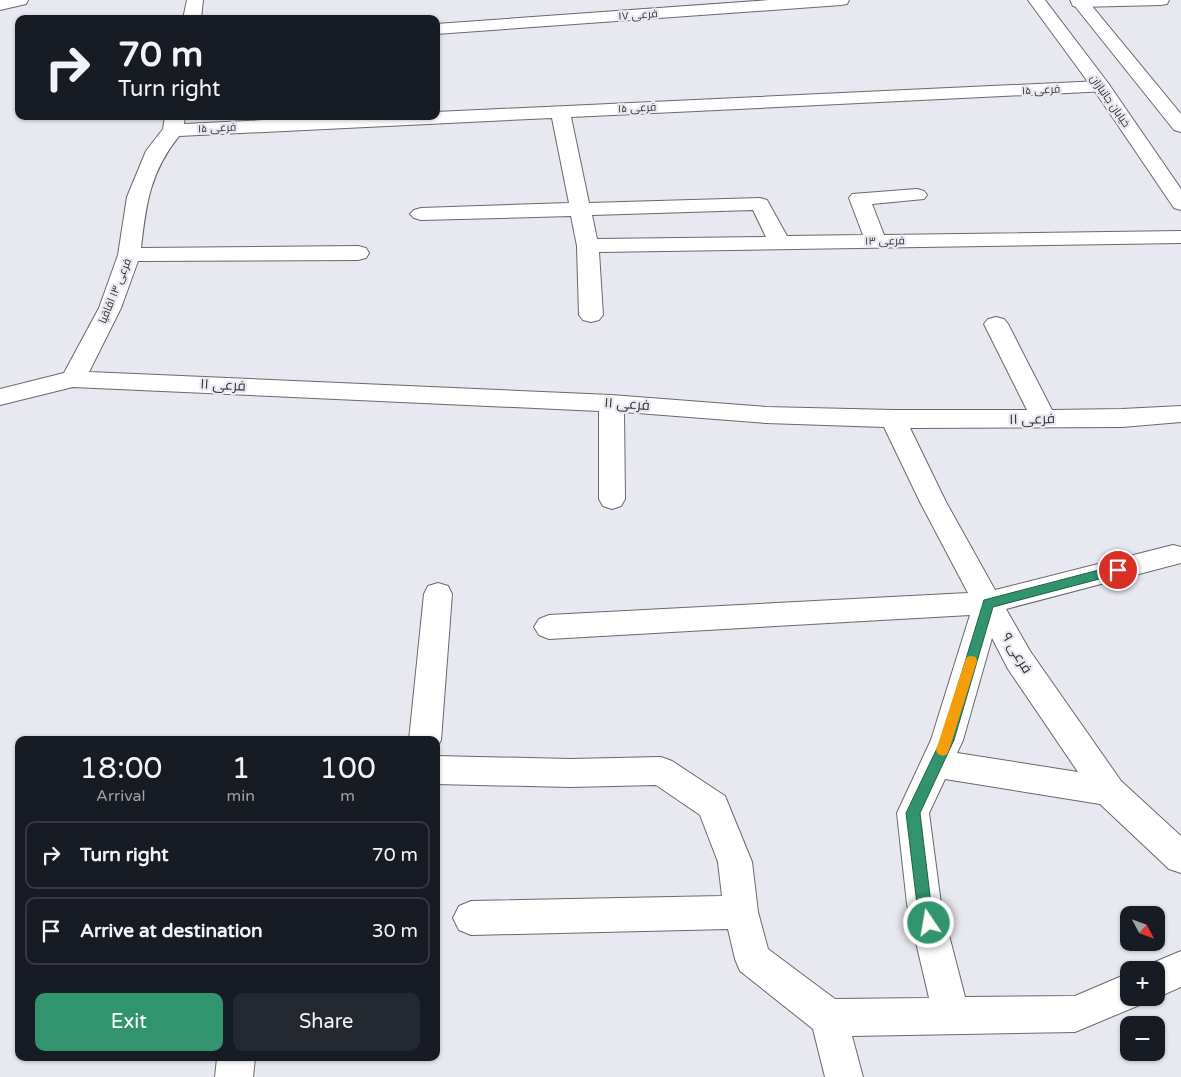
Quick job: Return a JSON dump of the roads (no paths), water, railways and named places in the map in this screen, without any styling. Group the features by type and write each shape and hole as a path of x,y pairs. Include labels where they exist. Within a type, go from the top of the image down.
{"street":[{"path":"0,5 20,0"},
{"path":"193,15 195,0"},
{"name":"فرعی ۱۷","path":"440,29 841,0"},
{"name":"خیابان جانبازان","path":"1036,0 1101,87 1181,204"},
{"path":"1079,1 1161,0"},
{"path":"1079,1 1174,108 1181,126"},
{"name":"فرعی ۱۵","path":"440,115 560,112 1101,87"},
{"path":"560,112 588,246 591,315"},
{"name":"فرعی ۱۵","path":"174,123 279,120"},
{"name":"فرعی ۱۳ اقاقیا","path":"73,379 110,308 129,255 137,197 156,151 174,123"},
{"path":"876,241 859,198 917,195"},
{"path":"421,214 760,204 780,243"},
{"name":"فرعی ۱۳","path":"588,246 1181,237"},
{"path":"129,255 358,253"},
{"path":"996,324 1044,419"},
{"name":"فرعی ۱۱","path":"0,397 73,379 611,403 766,415 893,419 1044,419 1181,414"},
{"path":"611,403 612,499"},
{"name":"فرعی ۹","path":"893,419 934,502 1019,660 1109,791 1181,858"},
{"path":"549,627 988,603 1173,555"},
{"path":"425,736 438,594"},
{"path":"952,1017 924,904 913,813 947,740 988,603"},
{"path":"936,764 1109,791"},
{"path":"440,770 570,773 661,771 713,806 735,862 741,912 753,959 829,1018 844,1077"},
{"path":"471,918 741,912"},
{"path":"1165,976 1181,969"},
{"path":"829,1018 1075,1014 1120,995"},
{"path":"234,1077 236,1061"}]}
